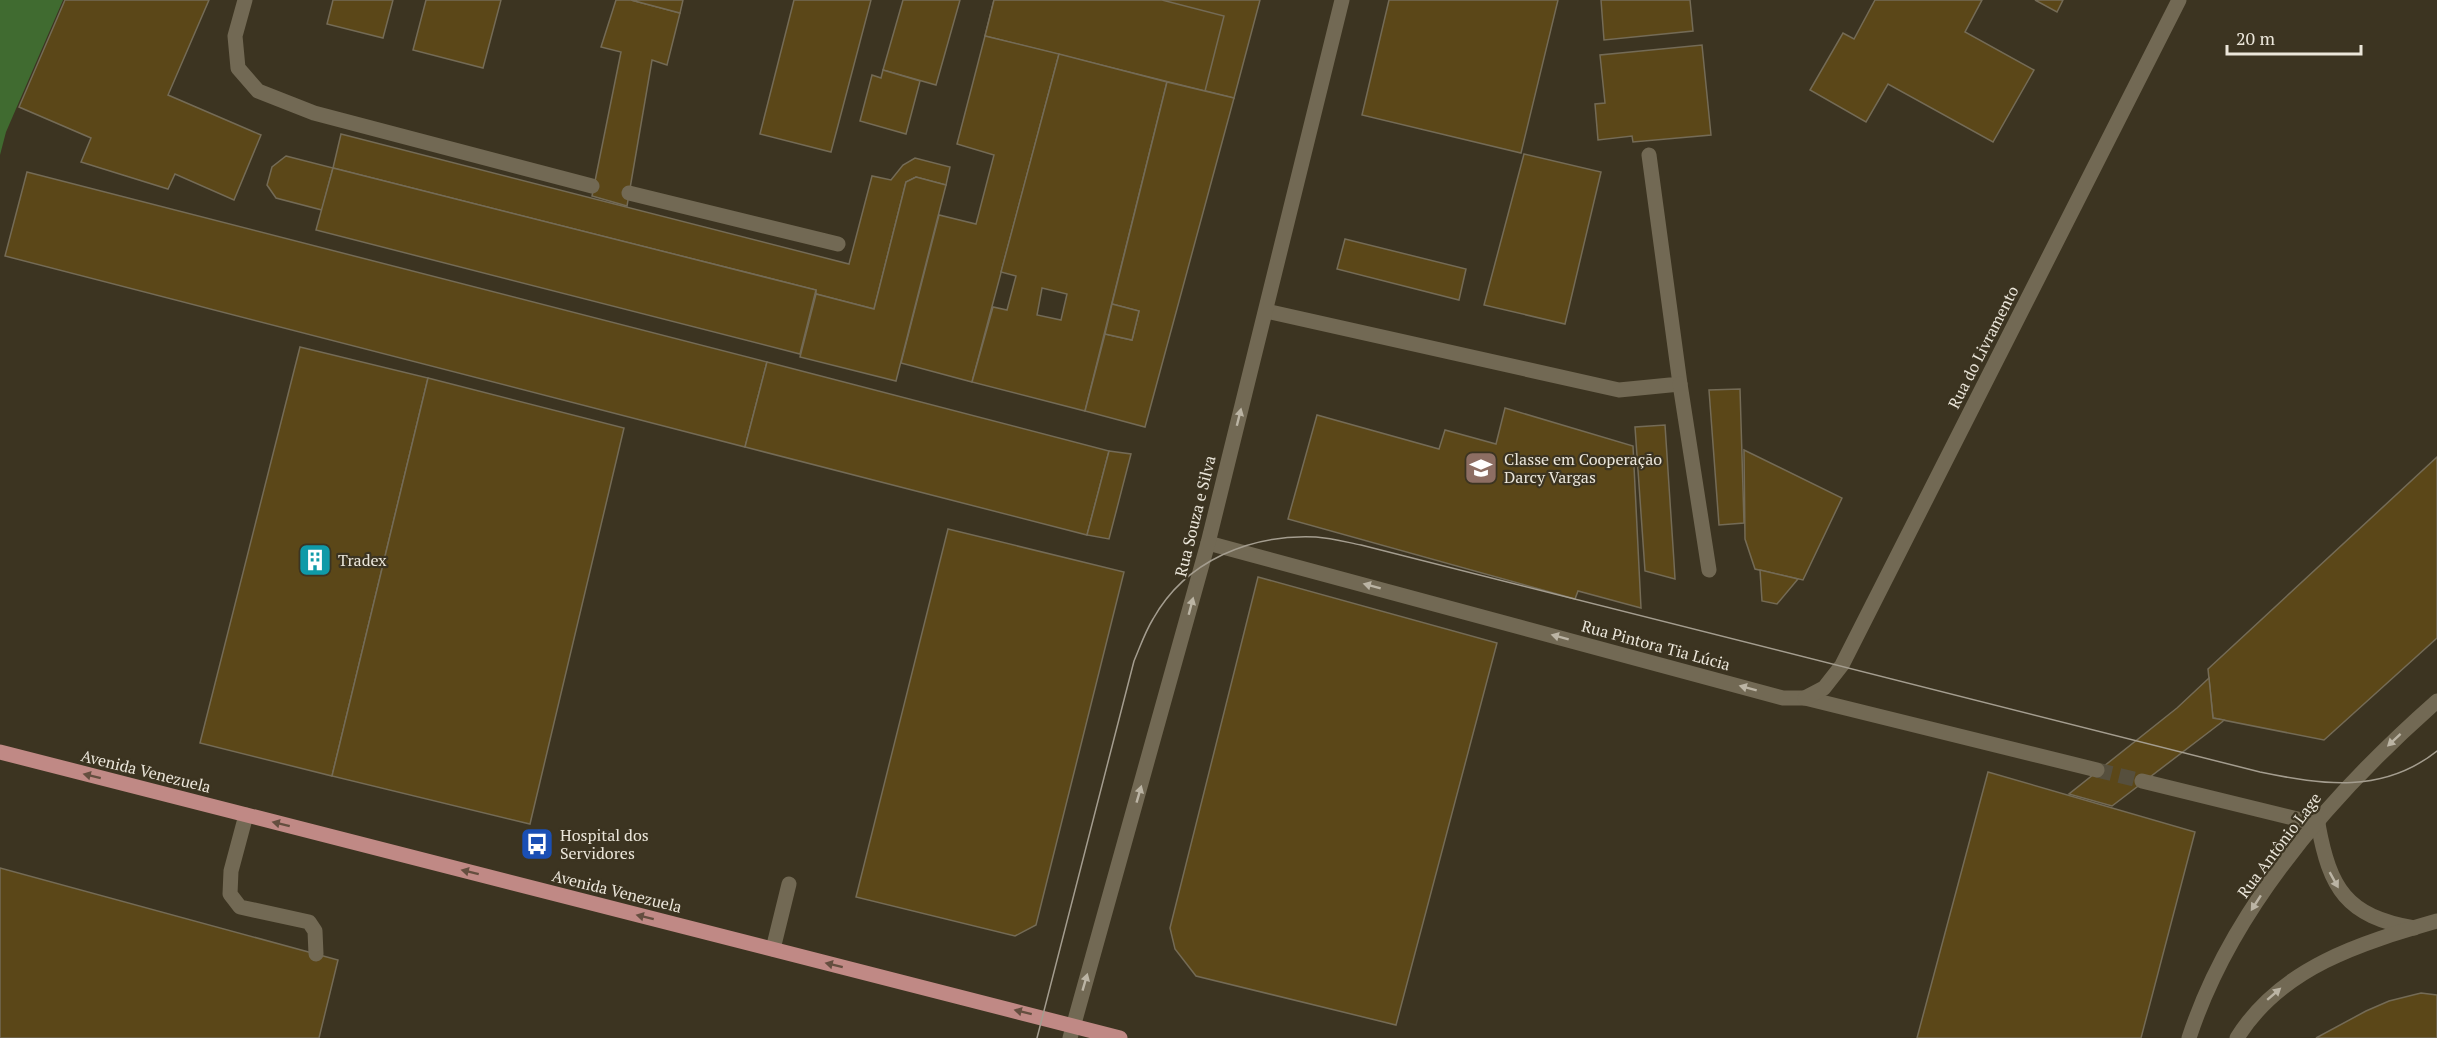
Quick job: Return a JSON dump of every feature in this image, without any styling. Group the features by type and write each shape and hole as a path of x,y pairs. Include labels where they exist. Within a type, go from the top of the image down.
{"main road":[{"name":"Avenida Venezuela","path":"0,752 773,949 1071,1032 1120,1038"}],"street":[{"path":"245,0 235,36 238,68 258,91 314,113 592,186"},
{"name":"Rua Souza e Silva","path":"1071,1032 1208,543 1342,0"},
{"name":"Rua do Livramento","path":"1805,698 1824,688 1842,665 2179,0"},
{"path":"1650,155 1680,384 1709,570"},
{"path":"629,193 838,244"},
{"path":"1266,311 1619,390 1680,384"},
{"name":"Rua Pintora Tia Lúcia","path":"1208,543 1783,698 1805,698 2097,770"},
{"name":"Rua Antônio Lage","path":"2189,1038 2219,968 2242,925 2271,880 2349,784 2437,700"},
{"path":"2142,781 2318,824 2329,870 2339,888 2357,908 2373,918 2414,928"},
{"path":"246,815 231,871 230,894 240,907 309,922 315,931 316,954"},
{"path":"773,949 789,884"},
{"path":"2237,1038 2263,1003 2296,976 2324,961 2437,921"}],"green space":[{"path":"0,0 63,0 6,132 0,155"}],"building":[{"path":"65,0 209,0 168,95 261,135 234,200 175,174 168,189 81,162 91,138 19,107"},
{"path":"333,0 393,0 383,38 327,24"},
{"path":"426,0 501,0 483,68 413,50"},
{"path":"616,0 631,0 680,13 667,65 652,60 627,206 592,196 621,52 601,47"},
{"path":"631,0 683,0 680,13"},
{"path":"794,0 871,0 831,152 760,134"},
{"path":"903,0 960,0 936,85 883,70"},
{"path":"994,0 1260,0 1234,98 985,36"},
{"path":"994,0 1162,0 1224,16 1205,91 985,36"},
{"path":"1389,0 1558,0 1521,153 1362,115"},
{"path":"1601,0 1690,0 1693,31 1604,40"},
{"path":"1875,0 1982,0 1965,32 2034,70 1993,142 1888,84 1866,122 1810,90 1843,33 1854,39"},
{"path":"2035,0 2063,0 2057,12"},
{"path":"985,36 1059,54 972,382 901,363 939,215 976,224 994,155 957,144"},
{"path":"1702,45 1711,135 1633,142 1632,136 1598,140 1595,104 1605,103 1600,55"},
{"path":"1059,54 1167,82 1085,411 972,382 993,307 1007,310 1016,276 1001,272","holes":["1042,288 1067,294 1061,320 1037,315"]},
{"path":"883,70 920,81 906,134 860,121 872,75 881,78"},
{"path":"1167,82 1234,98 1145,427 1085,411 1105,334 1132,340 1139,311 1112,304"},
{"path":"341,134 849,264 872,176 891,180 903,165 915,158 950,167 946,185 916,177 906,182 874,309 816,294 816,290 333,168"},
{"path":"1524,154 1601,172 1565,324 1484,305"},
{"path":"286,156 333,168 322,210 276,198 267,185 272,167"},
{"path":"333,168 816,290 800,354 316,230"},
{"path":"27,172 767,362 745,447 5,256"},
{"path":"916,177 946,185 896,381 800,357 816,294 874,309 906,182"},
{"path":"1345,239 1466,269 1459,300 1337,269"},
{"path":"1112,304 1139,311 1132,340 1105,334"},
{"name":"Tradex","path":"300,347 428,378 332,776 200,743"},
{"path":"767,362 1109,451 1087,535 745,447"},
{"path":"428,378 624,428 530,824 332,776"},
{"path":"1740,389 1744,523 1719,525 1709,390"},
{"path":"1505,408 1633,446 1641,608 1578,591 1575,599 1288,519 1317,415 1439,449 1445,430 1496,444"},
{"path":"1665,425 1675,579 1645,571 1635,427"},
{"path":"1744,450 1842,498 1803,580 1755,569 1745,539"},
{"path":"1109,451 1131,454 1109,539 1087,535"},
{"path":"2437,457 2437,638 2324,740 2213,718 2208,669"},
{"path":"948,529 1124,572 1036,925 1015,936 856,897"},
{"path":"1760,570 1798,579 1777,604 1762,601"},
{"path":"1258,577 1497,643 1396,1025 1196,976 1175,949 1170,928"},
{"path":"2209,678 2213,718 2224,720 2222,722 2112,806 2069,794 2177,708"},
{"path":"1988,772 2195,832 2141,1038 1917,1038"},
{"path":"0,868 338,960 319,1038 0,1038"},
{"path":"2421,993 2437,995 2437,1038 2316,1038 2389,1001"}],"tunnel":[{"path":"2097,770 2142,781"}],"tram line":[{"path":"1037,1038 1134,661 1145,634 1167,598 1202,566 1222,555 1268,540 1316,537 1361,545 2283,777 2329,782 2374,780 2416,765 2437,751"}],"place":[{"name":"Classe em Cooperação Darcy Vargas","path":"1481,468"},
{"name":"Tradex","path":"315,560"},
{"name":"Hospital dos Servidores","path":"537,844"}]}
